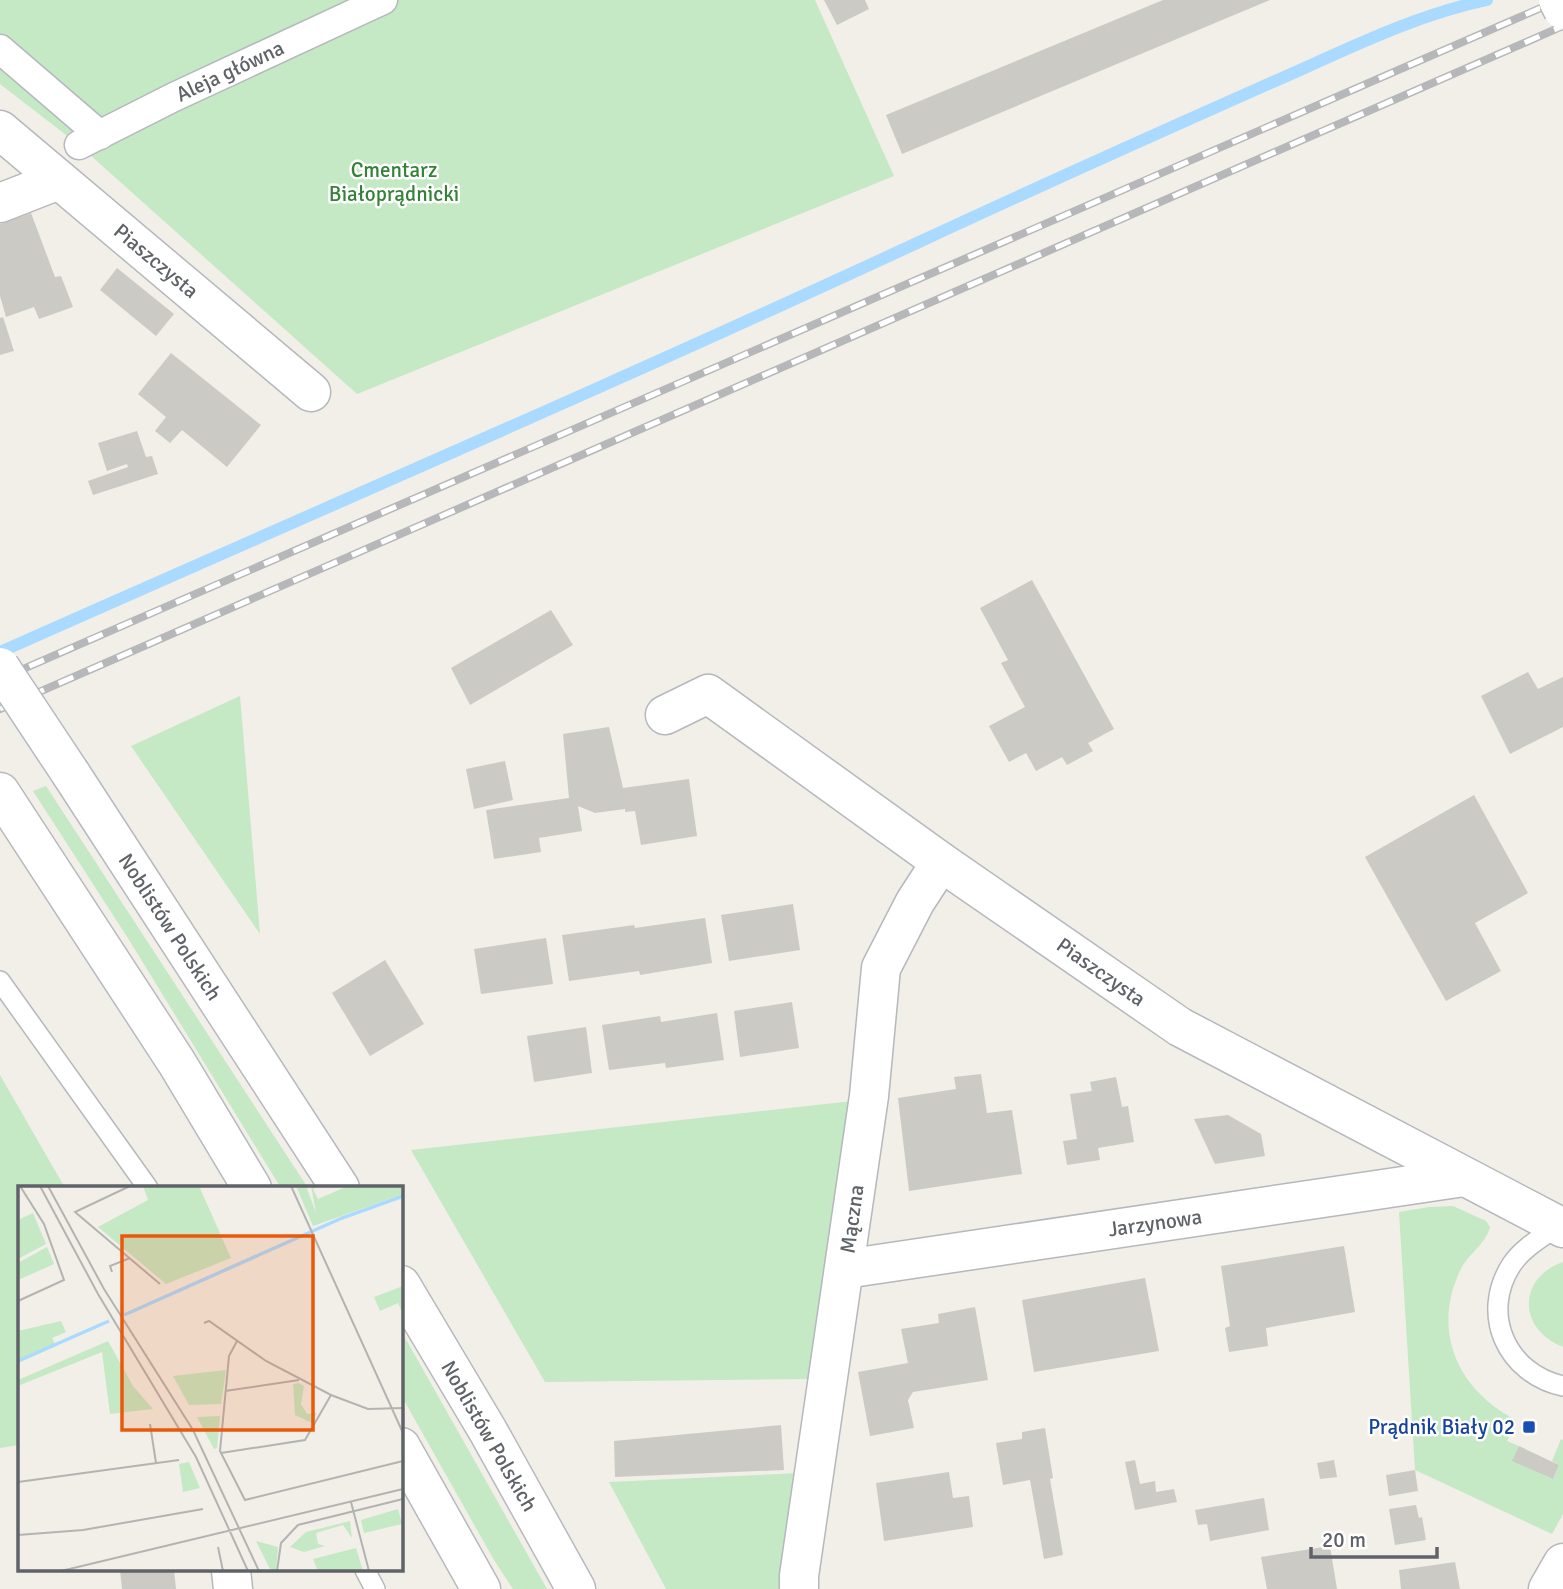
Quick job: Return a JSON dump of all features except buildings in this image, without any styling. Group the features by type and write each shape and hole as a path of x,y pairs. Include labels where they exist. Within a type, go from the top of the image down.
{"street":[{"name":"Aleja główna","path":"5,50 89,140 174,97 383,0"},
{"path":"1558,0 1563,10"},
{"name":"Piaszczysta","path":"0,130 311,392"},
{"path":"0,203 59,180"},
{"name":"Noblistów Polskich","path":"0,667 339,1186"},
{"name":"Piaszczysta","path":"665,715 708,694 941,862 1180,1027 1560,1227"},
{"path":"3,798 177,1063 251,1186"},
{"name":"Mączna","path":"799,1589 869,1096 880,968 915,902 941,862"},
{"name":"Jarzynowa","path":"845,1269 1464,1177"},
{"name":"Noblistów Polskich","path":"402,1287 488,1431 576,1589"},
{"path":"402,1449 481,1589"},
{"path":"1548,1589 1563,1563"}],"lane":[{"path":"0,981 147,1186"},
{"path":"1560,1227 1527,1248 1513,1263 1503,1281 1498,1304 1499,1323 1506,1345 1522,1367 1546,1382 1563,1386"},
{"path":"366,1572 375,1589"}],"green space":[{"name":"Cmentarz Białoprądnicki","path":"0,0 815,0 894,176 357,394 79,145 0,84"},
{"path":"240,696 260,934 131,746"},
{"path":"46,786 307,1186 280,1186 131,943 33,791"},
{"path":"0,1075 64,1186 18,1186 18,1445 0,1448"},
{"path":"853,1101 809,1379 545,1382 411,1150"},
{"path":"1453,1206 1486,1221 1490,1227 1485,1238 1462,1267 1453,1290 1449,1335 1455,1356 1478,1392 1516,1420 1507,1441 1519,1446 1513,1461 1553,1479 1559,1465 1552,1461 1561,1439 1563,1440 1563,1514 1552,1534 1415,1470 1399,1212"},
{"path":"1563,1262 1563,1347 1548,1339 1538,1329 1531,1317 1529,1304 1531,1291 1537,1280"},
{"path":"402,1334 547,1589 513,1589 402,1397"},
{"path":"799,1473 788,1589 666,1589 609,1482"}],"waterway":[{"path":"0,652 688,347 1347,49 1430,16 1487,0"}],"railway":[{"path":"0,679 1559,0"},
{"path":"0,709 1563,26"}],"place":[{"name":"Prądnik Biały 02","path":"1529,1427"}]}
